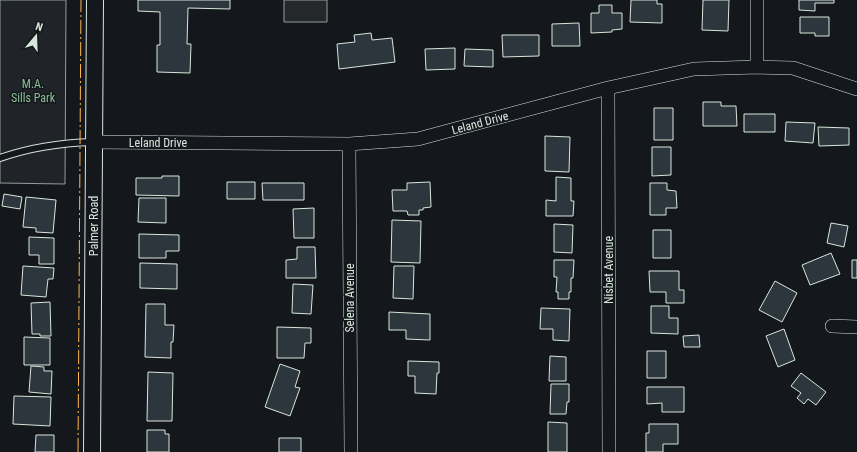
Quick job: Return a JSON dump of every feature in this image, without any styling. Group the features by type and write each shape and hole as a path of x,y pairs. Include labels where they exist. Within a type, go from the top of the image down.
{"street":[{"name":"Palmer Road","path":"92,452 95,0"},
{"path":"757,0 757,67"},
{"name":"Leland Drive","path":"94,142 349,144 418,139 608,88 694,69 757,67 792,68 857,90"},
{"name":"Nisbet Avenue","path":"608,88 609,452"},
{"name":"Selena Avenue","path":"349,144 351,452"},
{"path":"832,326 857,327"}],"lane":[{"path":"0,158 21,150 94,142"}],"green space":[{"name":"M.A. Sills Park","path":"0,0 66,0 65,184 0,183"}],"shaded area":[{"path":"284,0 327,0 327,22 284,22"}],"building":[{"path":"138,0 230,0 230,9 188,8 187,44 191,44 190,73 157,72 157,45 160,45 160,12 138,11"},
{"path":"631,0 657,0 657,4 662,4 662,23 630,22"},
{"path":"703,0 729,0 728,31 702,30"},
{"path":"799,0 834,0 834,3 815,3 815,11 799,10"},
{"path":"599,5 612,5 612,13 622,13 622,29 612,30 612,32 591,33 591,13 599,13"},
{"path":"800,17 829,17 829,36 815,36 815,33 800,33"},
{"path":"579,23 580,46 552,46 552,24"},
{"path":"371,33 372,40 392,38 395,62 339,69 337,44 355,42 354,35"},
{"path":"502,35 539,35 539,56 503,57"},
{"path":"455,48 455,69 426,70 425,49"},
{"path":"465,49 493,50 493,67 464,66"},
{"path":"703,102 721,102 721,106 736,106 737,126 703,126"},
{"path":"654,108 673,108 673,140 654,140"},
{"path":"744,114 775,114 775,132 744,132"},
{"path":"786,122 815,123 813,143 785,141"},
{"path":"818,127 849,128 849,145 819,146"},
{"path":"545,136 570,137 569,172 545,171"},
{"path":"652,147 671,147 671,175 652,176"},
{"path":"162,176 179,176 179,196 136,195 136,178 162,178"},
{"path":"556,177 571,178 571,201 574,201 573,216 546,216 546,200 556,201"},
{"path":"227,182 255,182 255,199 227,199"},
{"path":"430,182 431,207 419,210 419,215 408,215 407,211 393,211 392,190 407,190 407,183"},
{"path":"262,183 304,183 304,200 263,200"},
{"path":"650,183 667,183 667,190 676,191 677,208 666,208 666,215 650,215"},
{"path":"4,194 22,197 20,209 2,206"},
{"path":"26,197 56,200 53,233 36,232 36,228 23,227"},
{"path":"139,198 166,198 166,223 138,222"},
{"path":"314,208 314,238 294,238 293,209"},
{"path":"392,220 421,221 420,263 391,262"},
{"path":"831,223 848,226 844,247 827,243"},
{"path":"554,224 573,225 572,253 554,252"},
{"path":"653,230 671,230 671,258 653,258"},
{"path":"139,234 179,235 179,251 166,251 166,258 139,258"},
{"path":"29,237 54,238 54,264 39,264 39,255 29,255"},
{"path":"297,247 315,247 316,278 286,278 286,260 297,259"},
{"path":"831,253 840,274 810,285 802,265"},
{"path":"554,260 574,260 573,278 571,278 571,292 569,292 569,299 558,299 558,292 556,292 557,277 554,277"},
{"path":"852,260 857,260 857,278 852,278"},
{"path":"140,263 177,264 177,289 140,288"},
{"path":"23,266 54,268 53,279 48,279 46,297 21,295"},
{"path":"394,266 414,266 413,299 393,298"},
{"path":"649,271 679,271 679,290 684,290 684,303 666,303 666,292 650,292"},
{"path":"775,281 797,293 782,322 759,310"},
{"path":"293,284 313,285 311,314 292,313"},
{"path":"50,302 51,336 32,334 31,303"},
{"path":"146,304 165,304 165,325 174,325 173,342 171,342 171,358 145,357"},
{"path":"651,306 669,306 669,318 678,318 678,334 651,333"},
{"path":"541,308 570,309 569,341 553,340 553,329 540,329"},
{"path":"389,312 430,314 430,340 406,339 406,330 389,330"},
{"path":"277,327 311,328 311,343 305,343 304,358 277,358"},
{"path":"784,329 795,360 778,367 766,336"},
{"path":"699,335 700,347 684,347 683,336"},
{"path":"24,337 50,338 50,365 24,365"},
{"path":"647,351 666,351 666,378 647,378"},
{"path":"550,356 566,357 566,381 549,381"},
{"path":"408,361 439,362 436,394 415,393 415,376 408,376"},
{"path":"280,364 300,371 295,387 300,388 290,416 265,407"},
{"path":"31,366 44,367 44,371 52,371 51,394 29,392"},
{"path":"148,372 173,373 172,421 147,421"},
{"path":"801,373 826,392 816,405 808,399 804,404 797,398 801,393 791,386"},
{"path":"551,384 569,384 569,402 567,402 566,414 550,414"},
{"path":"647,387 684,387 684,412 662,412 662,403 647,404"},
{"path":"14,396 51,397 50,426 13,424"},
{"path":"548,422 567,423 567,452 548,452"},
{"path":"649,424 678,424 678,444 663,444 663,452 646,452 646,433 649,433"},
{"path":"147,430 165,430 165,434 169,434 169,452 147,452"},
{"path":"36,435 54,435 54,452 35,452"},
{"path":"279,438 301,438 301,452 279,452"}],"power":[{"path":"78,452 81,0"}]}
